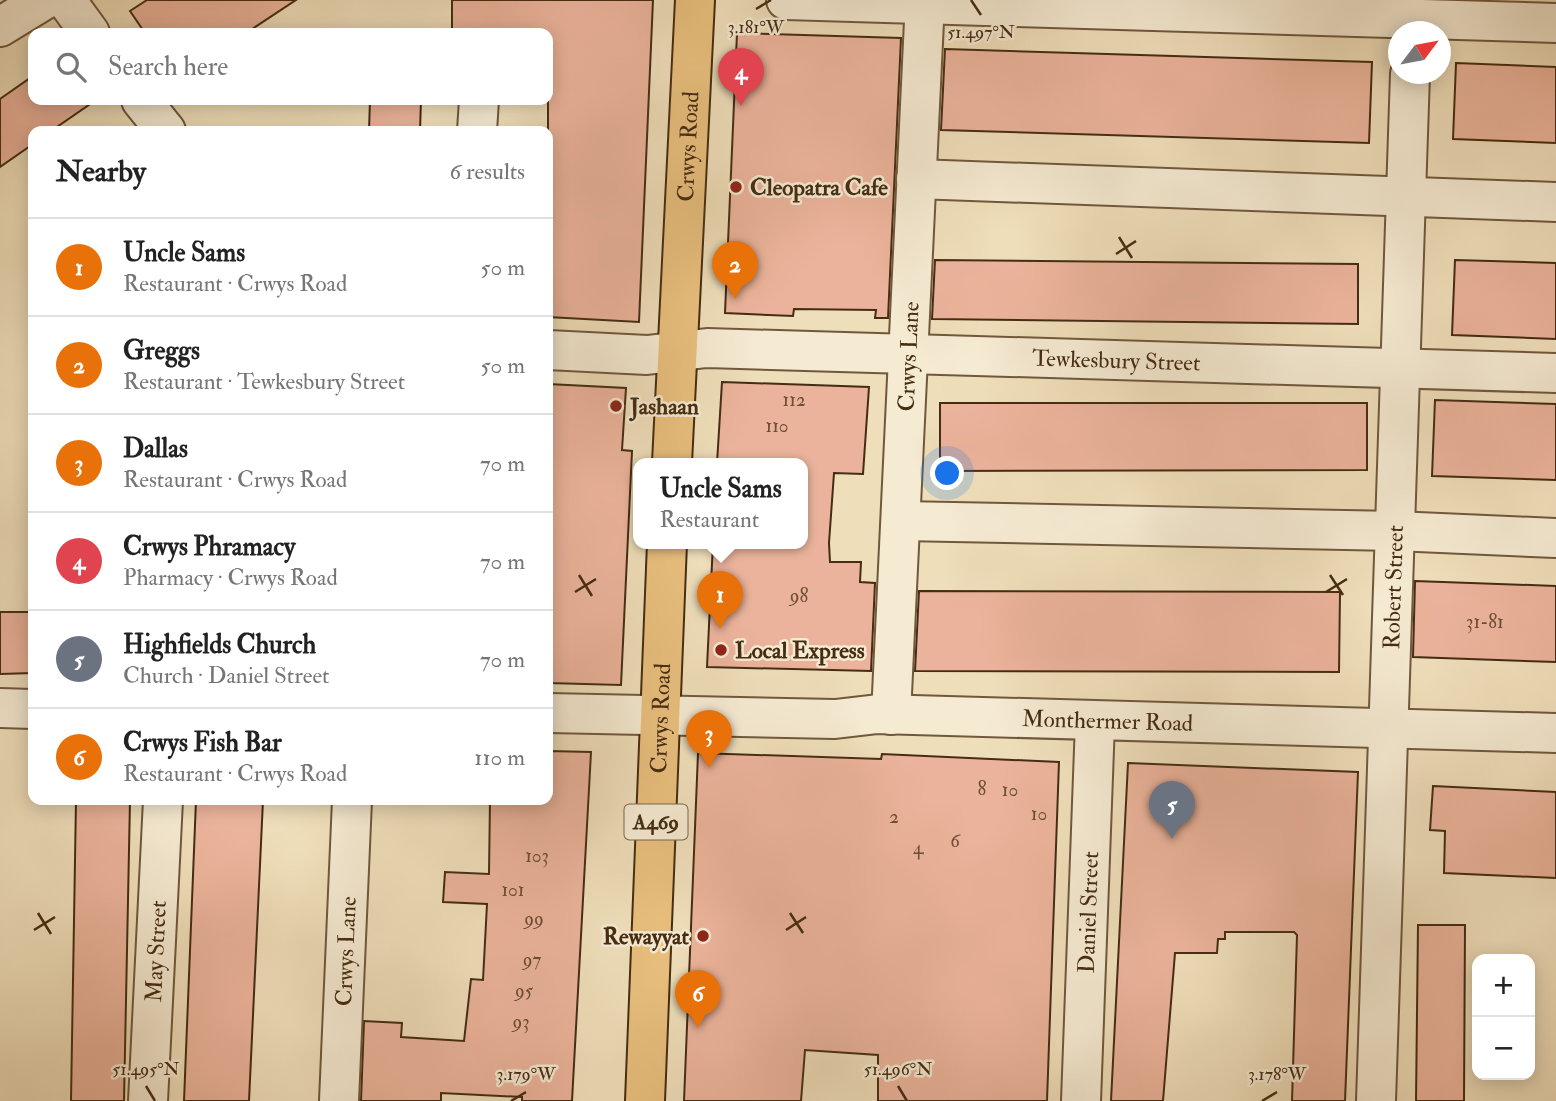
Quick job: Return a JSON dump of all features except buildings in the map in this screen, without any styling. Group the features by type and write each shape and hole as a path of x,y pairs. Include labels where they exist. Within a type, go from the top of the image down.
{"main road":[{"name":"Crwys Road","path":"672,458 695,0"},
{"name":"Crwys Road","path":"645,1101 667,549"}],"street":[{"path":"0,27 44,0"},
{"path":"66,0 86,28"},
{"path":"786,0 925,2 1556,23"},
{"name":"Crwys Lane","path":"891,715 925,2"},
{"name":"Robert Street","path":"1376,1101 1410,84"},
{"path":"145,105 162,126"},
{"path":"477,126 479,105"},
{"path":"916,179 1556,202"},
{"name":"Tewkesbury Street","path":"553,350 647,355 707,348 1556,373"},
{"path":"901,520 1395,531 1556,538"},
{"path":"0,708 28,709"},
{"name":"Monthermer Road","path":"553,713 835,719 891,715 1556,733"},
{"name":"Daniel Street","path":"1081,1101 1095,722"},
{"name":"May Street","path":"148,1101 163,805"},
{"name":"Crwys Lane","path":"339,1101 352,805"}],"place":[{"name":"Crwys Phramacy","path":"741,106"},
{"name":"Cleopatra Cafe","path":"736,187"},
{"name":"Greggs","path":"735,299"},
{"name":"Jashaan","path":"616,406"},
{"name":"Uncle Sams","path":"720,629"},
{"name":"Local Express","path":"721,650"},
{"name":"Dallas","path":"709,768"},
{"name":"Highfields Church","path":"1172,839"},
{"name":"Rewayyat","path":"703,936"},
{"name":"Crwys Fish Bar","path":"698,1028"}]}
